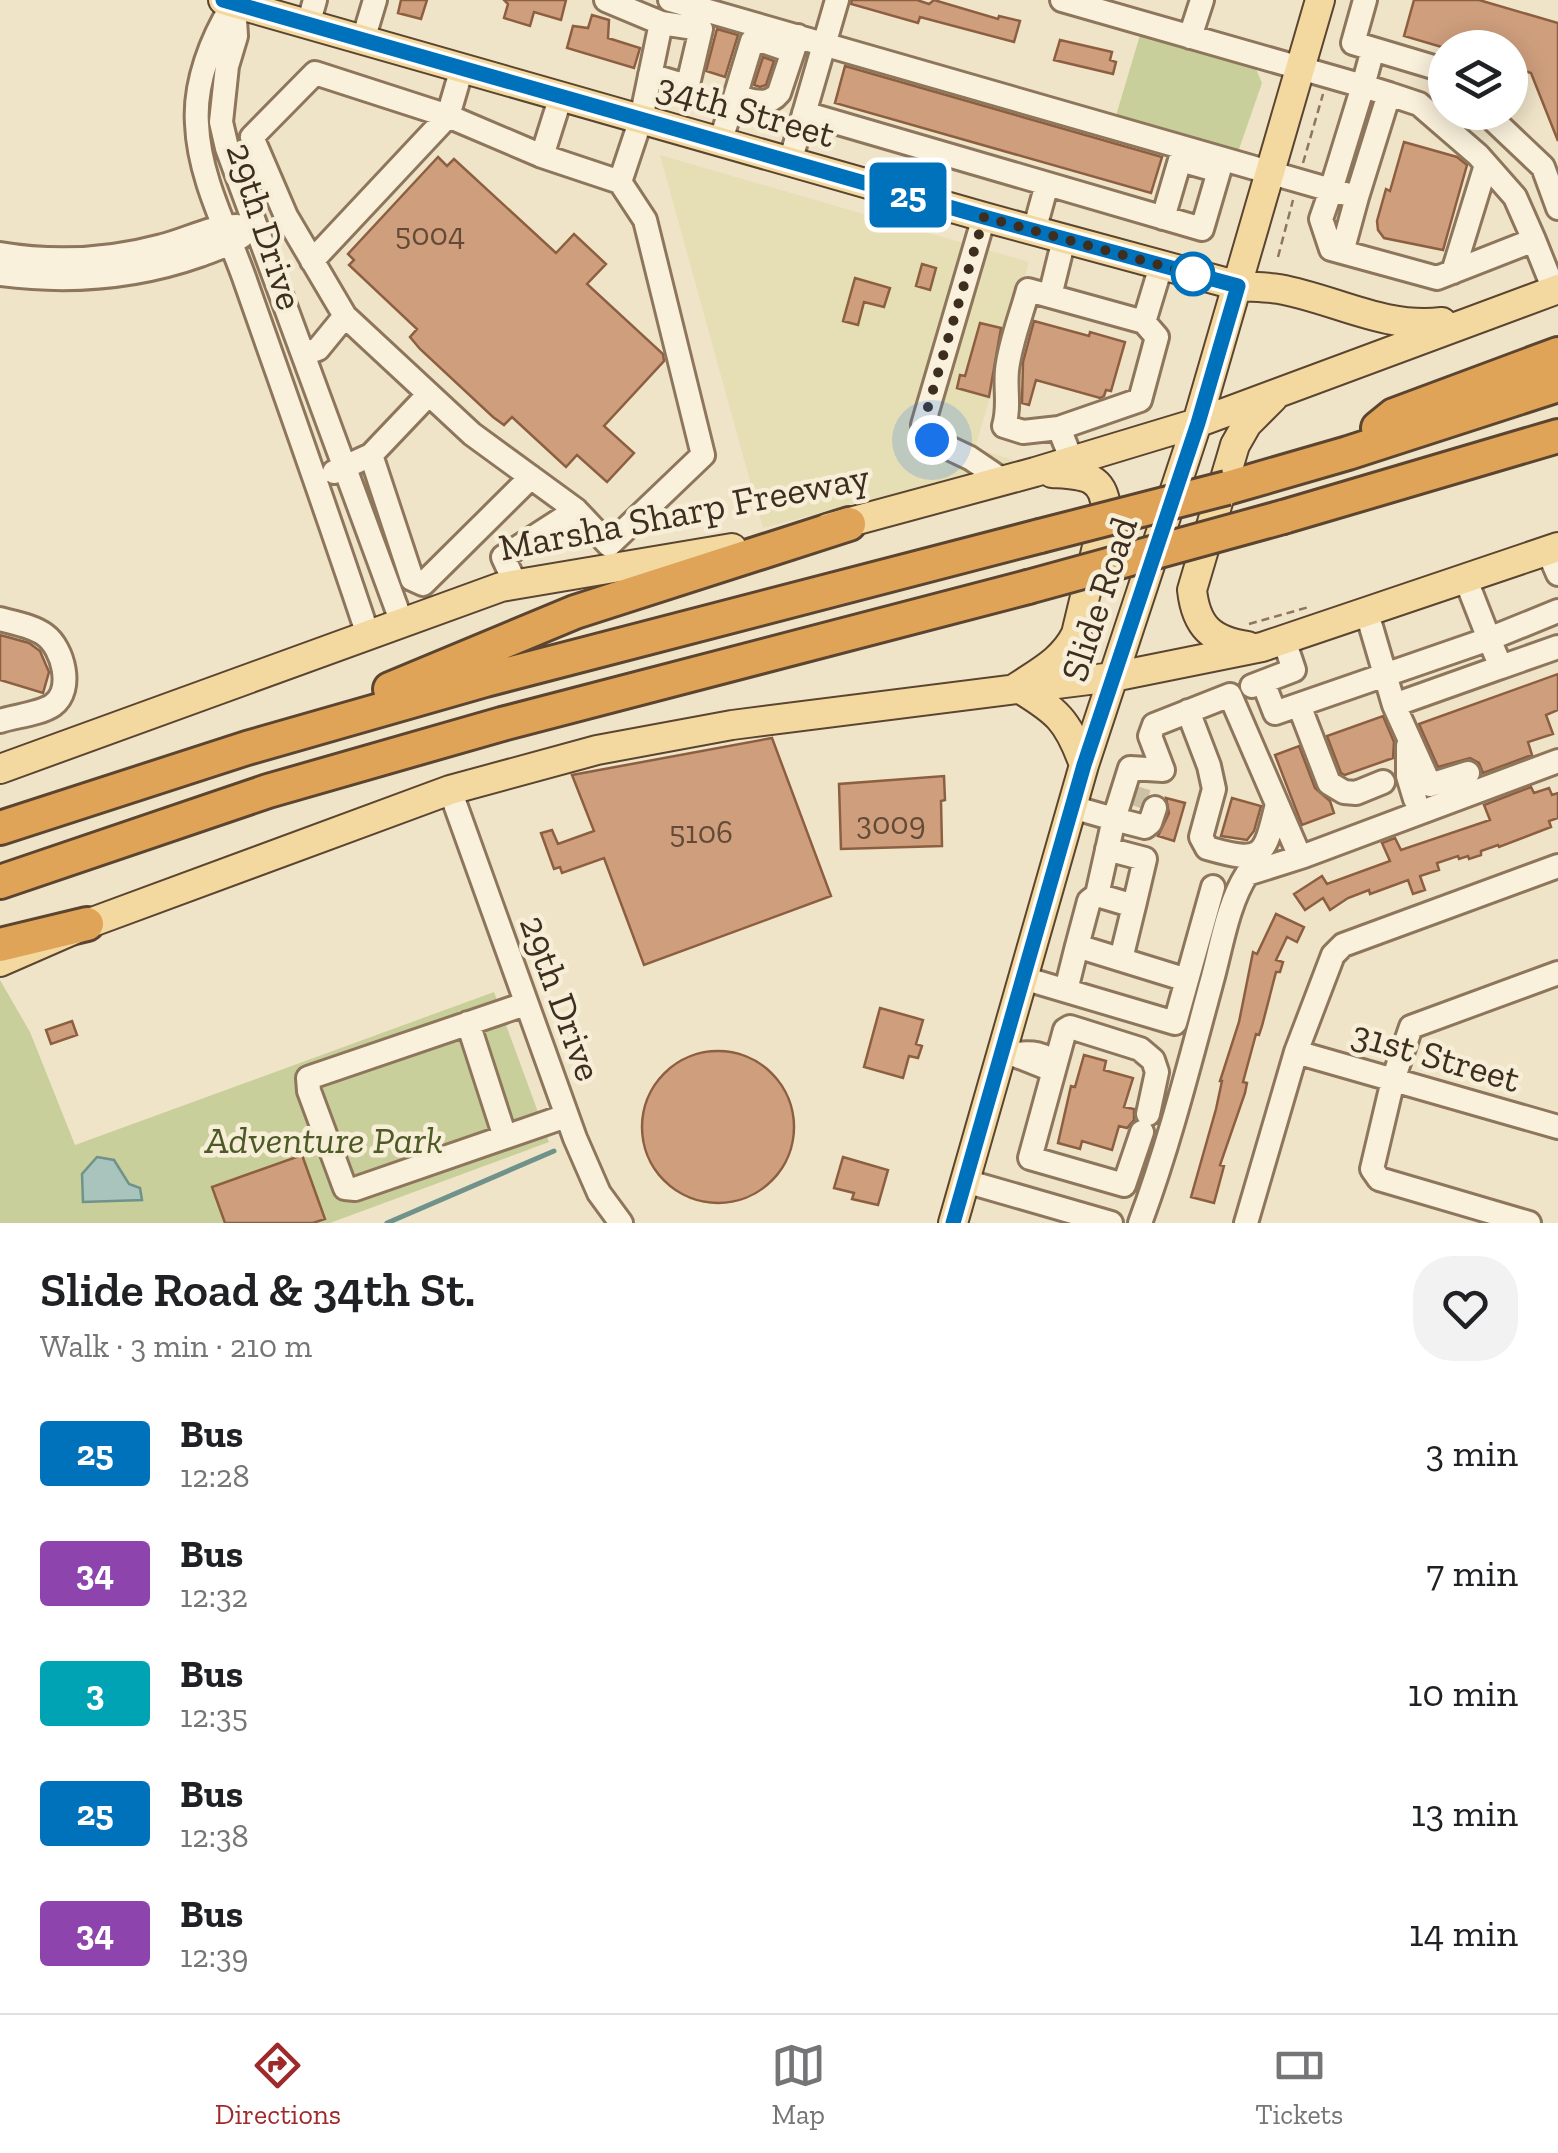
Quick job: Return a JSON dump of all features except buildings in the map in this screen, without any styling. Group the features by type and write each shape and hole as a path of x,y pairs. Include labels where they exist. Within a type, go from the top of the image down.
{"highway":[{"path":"1348,454 1394,416 1558,354"},
{"path":"0,828 247,748 520,670 1306,466 1558,385"},
{"path":"0,882 268,790 502,724 1282,518 1558,436"},
{"path":"247,748 575,612 849,524"},
{"path":"0,945 88,924"}],"main road":[{"name":"Slide Road","path":"953,1223 1009,1052 1023,978 1078,784 1198,423 1238,286 1285,176 1315,72 1320,0"},
{"name":"34th Street","path":"227,1 312,13 363,40 1238,286 1278,289 1406,324 1483,317"},
{"name":"Marsha Sharp Freeway","path":"1,765 516,585 694,556 849,524 1198,423 1556,290"},
{"path":"1273,644 1235,644 1211,635 1202,628 1192,590 1235,445 1247,424 1277,393"},
{"path":"1017,687 1068,650 1076,634 1106,509 1106,493 1084,475 1035,472"},
{"path":"0,962 88,924 450,790 597,750 732,725 1113,677 1273,644 1466,580 1555,557"},
{"path":"1017,687 1056,710 1072,731 1078,784"}],"street":[{"path":"363,40 374,0"},
{"path":"606,0 662,23 700,29 688,80 683,85 650,75"},
{"path":"670,0 796,44"},
{"path":"790,162 837,0"},
{"path":"1064,0 1420,104 1515,197 1543,240 1556,290"},
{"path":"1190,37 1202,0"},
{"path":"1365,0 1353,43 1428,65"},
{"name":"29th Drive","path":"227,1 236,36 227,66 221,122 227,148 402,623"},
{"name":"29th Drive","path":"227,1 198,99 196,124 206,172 317,478 368,634"},
{"path":"620,182 641,119 662,23"},
{"path":"720,142 752,42 756,39 824,44 1357,197"},
{"path":"735,97 762,103 774,99 796,44"},
{"path":"1373,49 1322,218 1330,250 1437,278 1543,240"},
{"path":"312,261 448,116 462,68"},
{"path":"316,72 448,116 542,156 620,182 645,220 704,455 608,545 576,510 472,434 345,316 286,216 252,137 316,72"},
{"path":"1342,252 1389,94"},
{"path":"542,156 561,96"},
{"path":"804,113 1163,218"},
{"path":"1505,130 1544,168 1558,208"},
{"path":"1452,272 1486,165"},
{"path":"1034,231 1047,184"},
{"path":"0,274 51,278 117,275 174,264 228,235 286,216"},
{"path":"984,217 923,424 932,440 970,458 1004,481"},
{"path":"0,254 44,259 109,256 228,235"},
{"path":"1050,296 1064,239"},
{"path":"1144,322 1161,266"},
{"path":"1028,290 1050,296 1144,322 1158,336 1140,400 1059,428 1023,432 1004,426 1010,405 1006,394 1008,365 1028,290"},
{"path":"304,354 318,349 345,316"},
{"path":"317,478 371,455 429,394"},
{"path":"1059,428 1072,461"},
{"path":"371,455 412,579 423,584 531,477"},
{"path":"516,585 503,557 576,510"},
{"path":"1466,580 1501,667"},
{"path":"1264,682 1276,713 1558,612"},
{"path":"1366,613 1408,742 1408,776 1415,799"},
{"path":"0,619 43,633 54,644 65,679 63,693 52,705 0,721"},
{"path":"1273,644 1294,670 1329,783 1344,792 1356,793 1382,782"},
{"path":"1394,705 1558,647"},
{"path":"1066,990 1089,901 1097,895 1107,849 1140,797 1154,725 1294,670"},
{"path":"1230,695 1300,857"},
{"path":"1188,711 1214,789 1200,837 1207,848 1241,858 1255,854 1267,844 1277,804"},
{"path":"1408,742 1430,785 1468,773"},
{"path":"1140,1223 1162,1164 1246,874 1558,761"},
{"path":"1078,784 1140,797"},
{"name":"29th Drive","path":"450,790 586,1168 621,1223"},
{"path":"1356,793 1365,814 1361,835"},
{"path":"1107,849 1146,858 1120,959"},
{"path":"1246,1223 1296,1052 1332,955 1344,944 1558,866"},
{"path":"1023,978 1174,1023 1213,887"},
{"path":"1097,895 1134,906"},
{"path":"1077,946 1187,980"},
{"path":"1529,1223 1378,1179 1372,1170 1393,1080 1411,1027 1558,973"},
{"path":"524,1004 308,1078 308,1091 345,1188 356,1189 566,1116"},
{"path":"468,1023 506,1137"},
{"path":"1070,1027 1140,1049 1152,1060 1157,1072 1127,1183 1121,1185 1030,1158 1055,1065 1065,1030 1070,1027"},
{"path":"1009,1052 1045,1067 1055,1065"},
{"name":"31st Street","path":"1296,1052 1558,1127"},
{"path":"965,1181 1050,1214 1101,1218 1109,1190 1106,1180"}],"path":[{"path":"1278,256 1285,176 1315,72"}],"shaded area":[{"path":"660,155 1029,262 975,448 1016,461 763,528"}],"green space":[{"path":"1140,35 1256,69 1262,83 1237,155 1115,119"},
{"name":"Adventure Park","path":"0,980 30,1032 75,1145 494,992 549,1142 330,1223 0,1223"}],"water":[{"path":"97,1157 114,1160 129,1184 140,1188 142,1200 83,1202 82,1174"}],"waterway":[{"path":"387,1223 554,1151"}],"tunnel":[{"path":"1134,806 1140,787"}],"bus line":[{"name":"25","path":"223,0 1238,286 1198,423 1084,765 953,1223"}],"route":[{"path":"932,440 923,424 984,217 1196,275 1193,274"}]}
